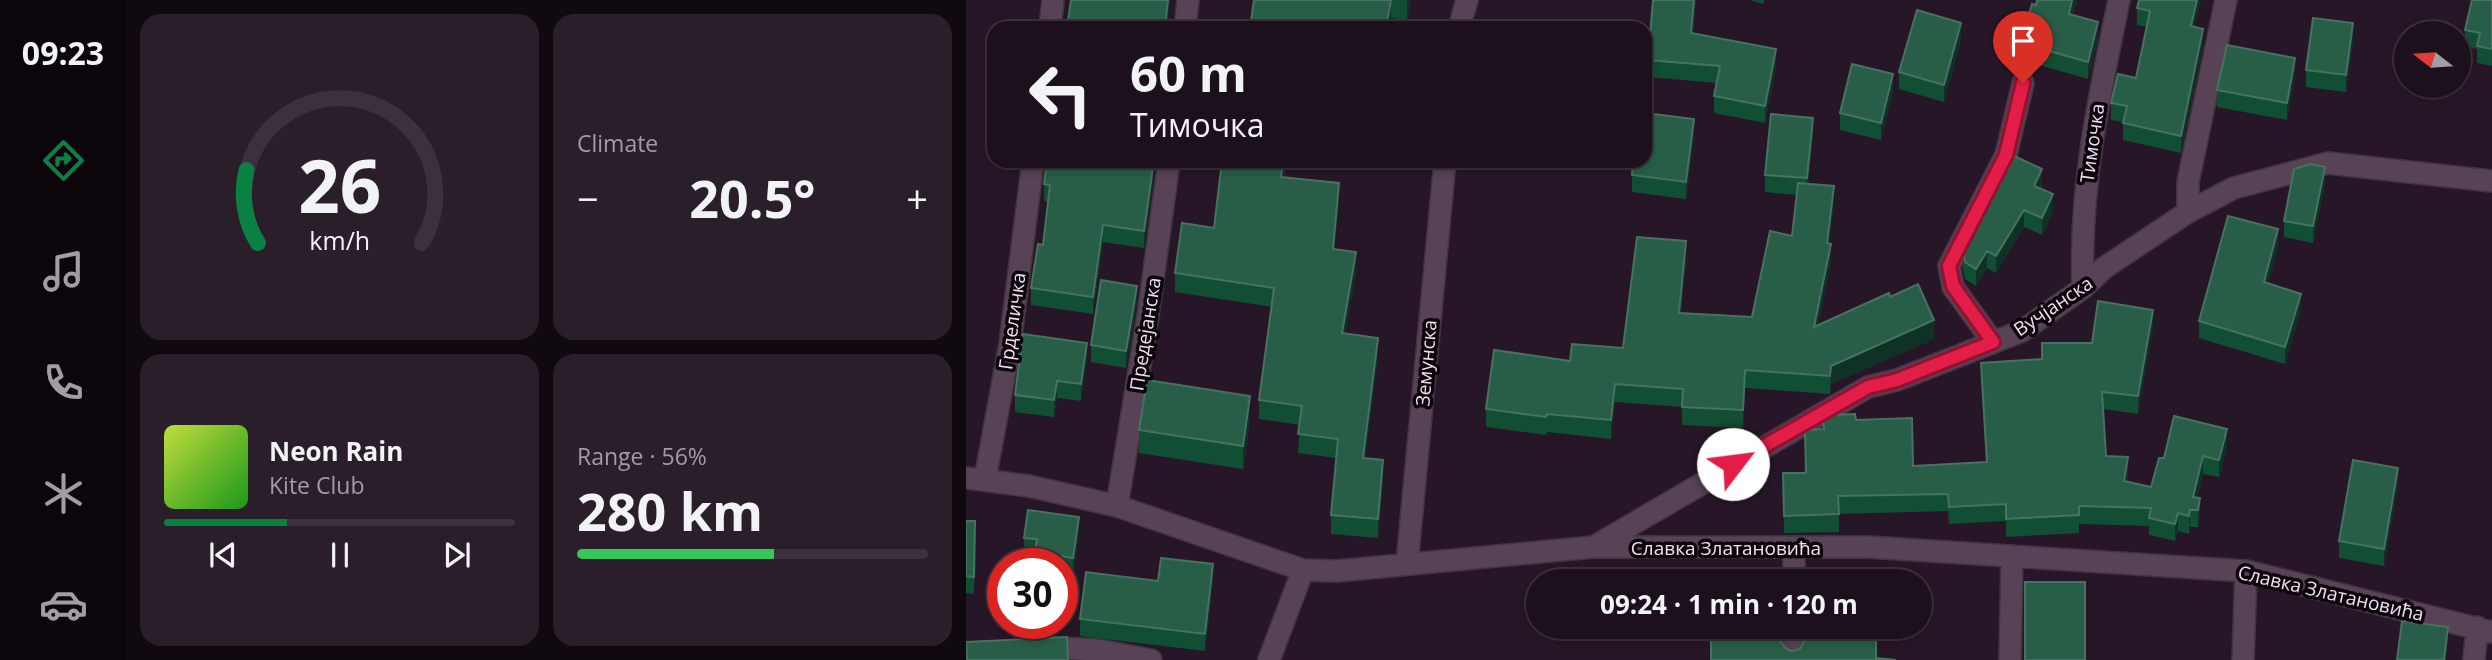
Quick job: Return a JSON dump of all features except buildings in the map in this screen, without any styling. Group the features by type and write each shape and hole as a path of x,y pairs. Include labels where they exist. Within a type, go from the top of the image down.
{"street":[{"path":"1051,21 1053,0"},
{"path":"1186,21 1188,0"},
{"path":"1461,21 1467,0"},
{"name":"Тимочка","path":"2083,288 2082,253 2087,166 2119,0"},
{"path":"2188,212 2188,182 2226,0"},
{"path":"1993,342 1953,286 1949,266 2006,155 2023,83"},
{"name":"Вучјанска","path":"1594,547 1868,387 1897,380 2022,331 2083,288 2104,268 2188,212 2234,188 2328,163 2492,181"},
{"name":"Грделичка","path":"976,479 1010,344 1032,168"},
{"name":"Предејанска","path":"1117,506 1148,316 1168,168"},
{"name":"Земунска","path":"1407,564 1444,168"},
{"name":"Славка Златановића","path":"976,479 1117,506 1303,570 1337,571 1594,547 1868,547 2246,571 2484,630"},
{"path":"1794,549 1794,569"},
{"path":"2010,660 2012,556"},
{"path":"1269,660 1303,570"},
{"path":"2243,660 2246,571"},
{"path":"2474,660 2484,630"},
{"path":"1793,660 1794,639"},
{"path":"1017,647 1098,650 1151,660"}],"route":[{"path":"1733,464 1868,387 1897,380 1993,342 1953,286 1949,266 2006,155 2023,83"}]}
